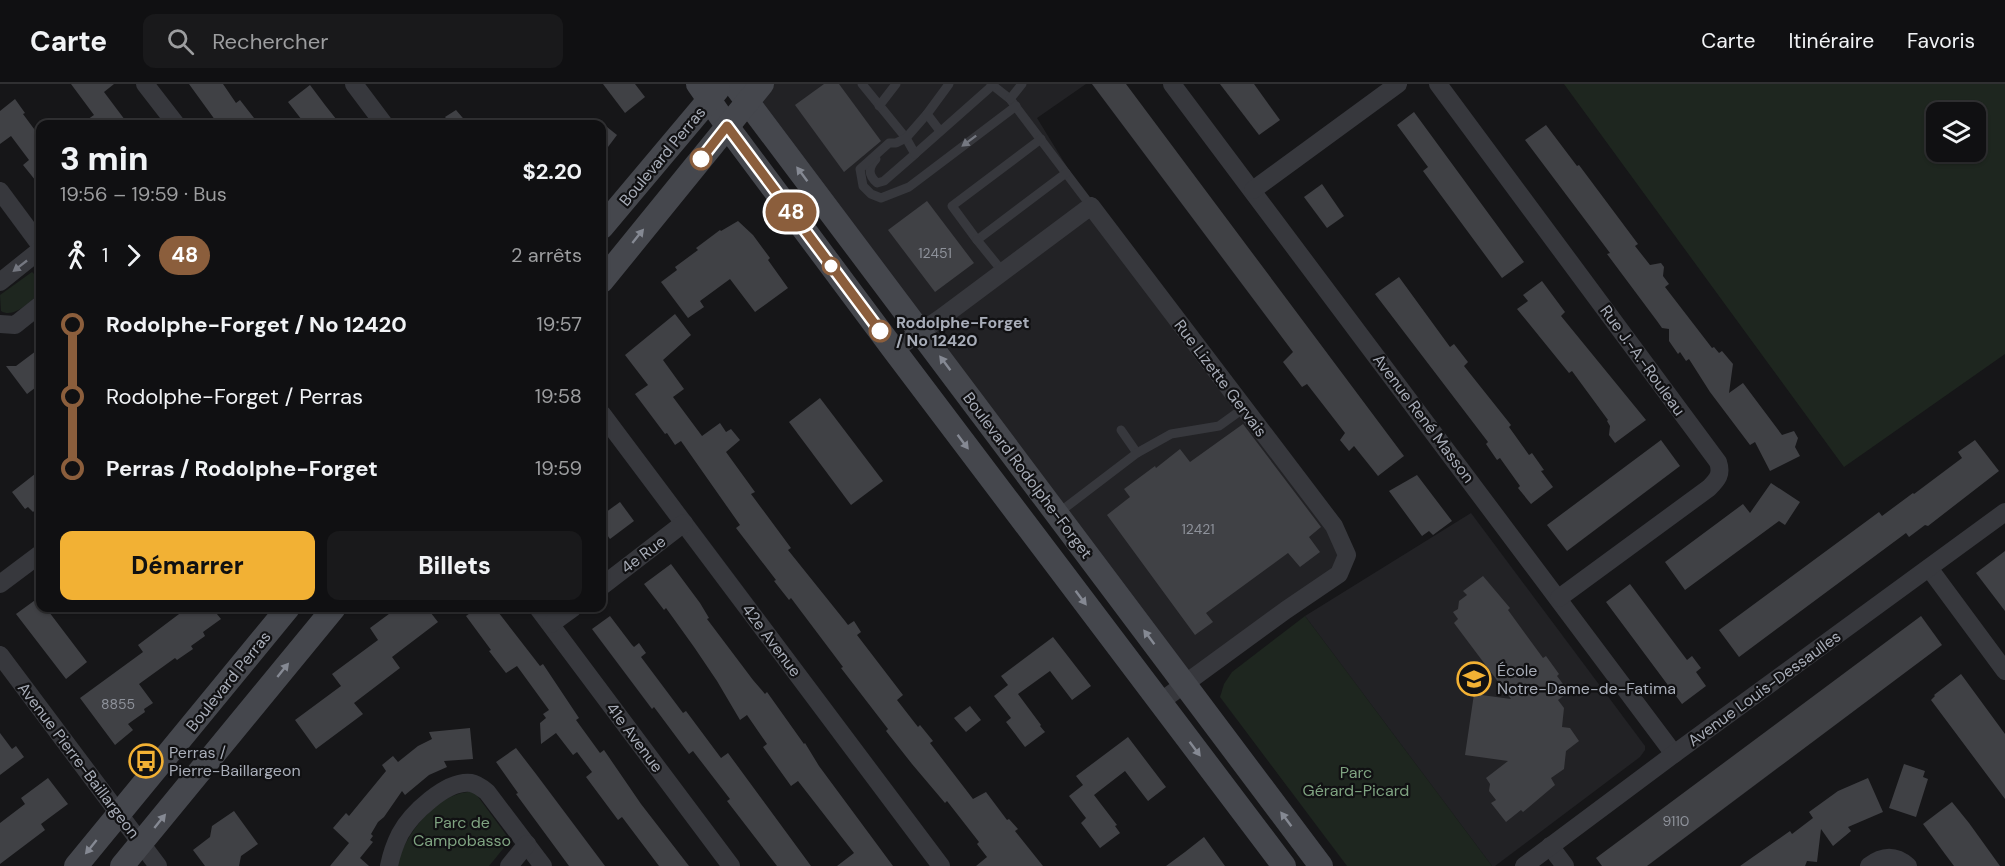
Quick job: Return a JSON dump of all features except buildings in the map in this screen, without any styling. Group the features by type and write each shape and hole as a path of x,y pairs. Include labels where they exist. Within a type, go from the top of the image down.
{"street":[{"path":"145,84 173,120"},
{"path":"354,84 381,120"},
{"name":"Avenue René Masson","path":"1172,84 1674,754"},
{"path":"1253,190 1398,84"},
{"name":"Rue J.-A.-Rouleau","path":"1438,84 1718,462 1721,471 1718,479 1709,488 1559,598"},
{"name":"Boulevard Rodolphe-Forget","path":"710,89 727,126 1284,866"},
{"name":"Boulevard Perras","path":"606,222 710,89"},
{"name":"Boulevard Rodolphe-Forget","path":"747,90 921,331 1321,866"},
{"name":"Boulevard Perras","path":"606,276 727,126 747,90"},
{"path":"0,191 36,240"},
{"path":"894,350 1091,206"},
{"name":"Rue Lizette Gervais","path":"1091,206 1334,526 1347,555 1339,574 1160,702"},
{"path":"0,282 36,253"},
{"path":"0,324 15,325 36,308"},
{"name":"42e Avenue","path":"606,419 941,866"},
{"name":"Avenue Louis-Dessaulles","path":"1524,866 2005,512"},
{"name":"4e Rue","path":"606,583 684,523"},
{"path":"0,584 36,557"},
{"path":"1929,568 2005,671"},
{"name":"Boulevard Perras","path":"76,866 285,612"},
{"path":"122,866 331,612"},
{"name":"41e Avenue","path":"541,612 731,866"},
{"path":"551,624 568,612"},
{"name":"Avenue Pierre-Baillargeon","path":"0,655 158,866"},
{"path":"389,866 400,835 413,815 430,800 461,783 480,786 487,792 543,866"},
{"path":"509,866 527,844"},
{"path":"1550,846 1565,866"},
{"path":"1869,866 1878,859 1889,856 1908,866"}],"lane":[{"path":"862,84 906,138 915,154"},
{"path":"879,106 896,84"},
{"path":"949,84 906,138 889,143 860,169 863,186 871,194 881,198 909,187 1013,102 1022,84"},
{"path":"896,142 870,166 871,178 877,183 884,182 992,85 1013,102 1091,206"},
{"path":"927,114 940,131"},
{"path":"1003,272 952,206 1041,139"},
{"path":"977,240 1066,173"},
{"path":"1057,514 1137,453 1172,434 1220,426 1244,408"},
{"path":"1121,430 1137,453"}],"shaded area":[{"path":"761,84 1086,84 1037,118 1091,206 1347,555 1339,574 1184,684 760,119"},
{"name":"École Notre-Dame-de-Fatima","path":"1471,513 1645,746 1640,757 1495,866 1492,866 1305,616"}],"green space":[{"path":"1564,84 2005,84 2005,354 1844,467"},
{"path":"32,272 36,276 36,296 16,311 6,313 1,311 0,295"},
{"name":"Parc Gérard-Picard","path":"1305,616 1492,866 1347,866 1220,697 1224,684 1232,672"},
{"name":"Parc de Campobasso","path":"471,792 476,794 507,836 507,844 489,866 397,866 407,841 434,807 458,794"}],"bus line":[{"name":"48","path":"701,159 727,126 880,331"}],"place":[{"name":"Rodolphe-Forget / No 12420","path":"880,331"},
{"name":"École Notre-Dame-de-Fatima","path":"1474,679"},
{"name":"Perras / Pierre-Baillargeon","path":"146,761"}]}
